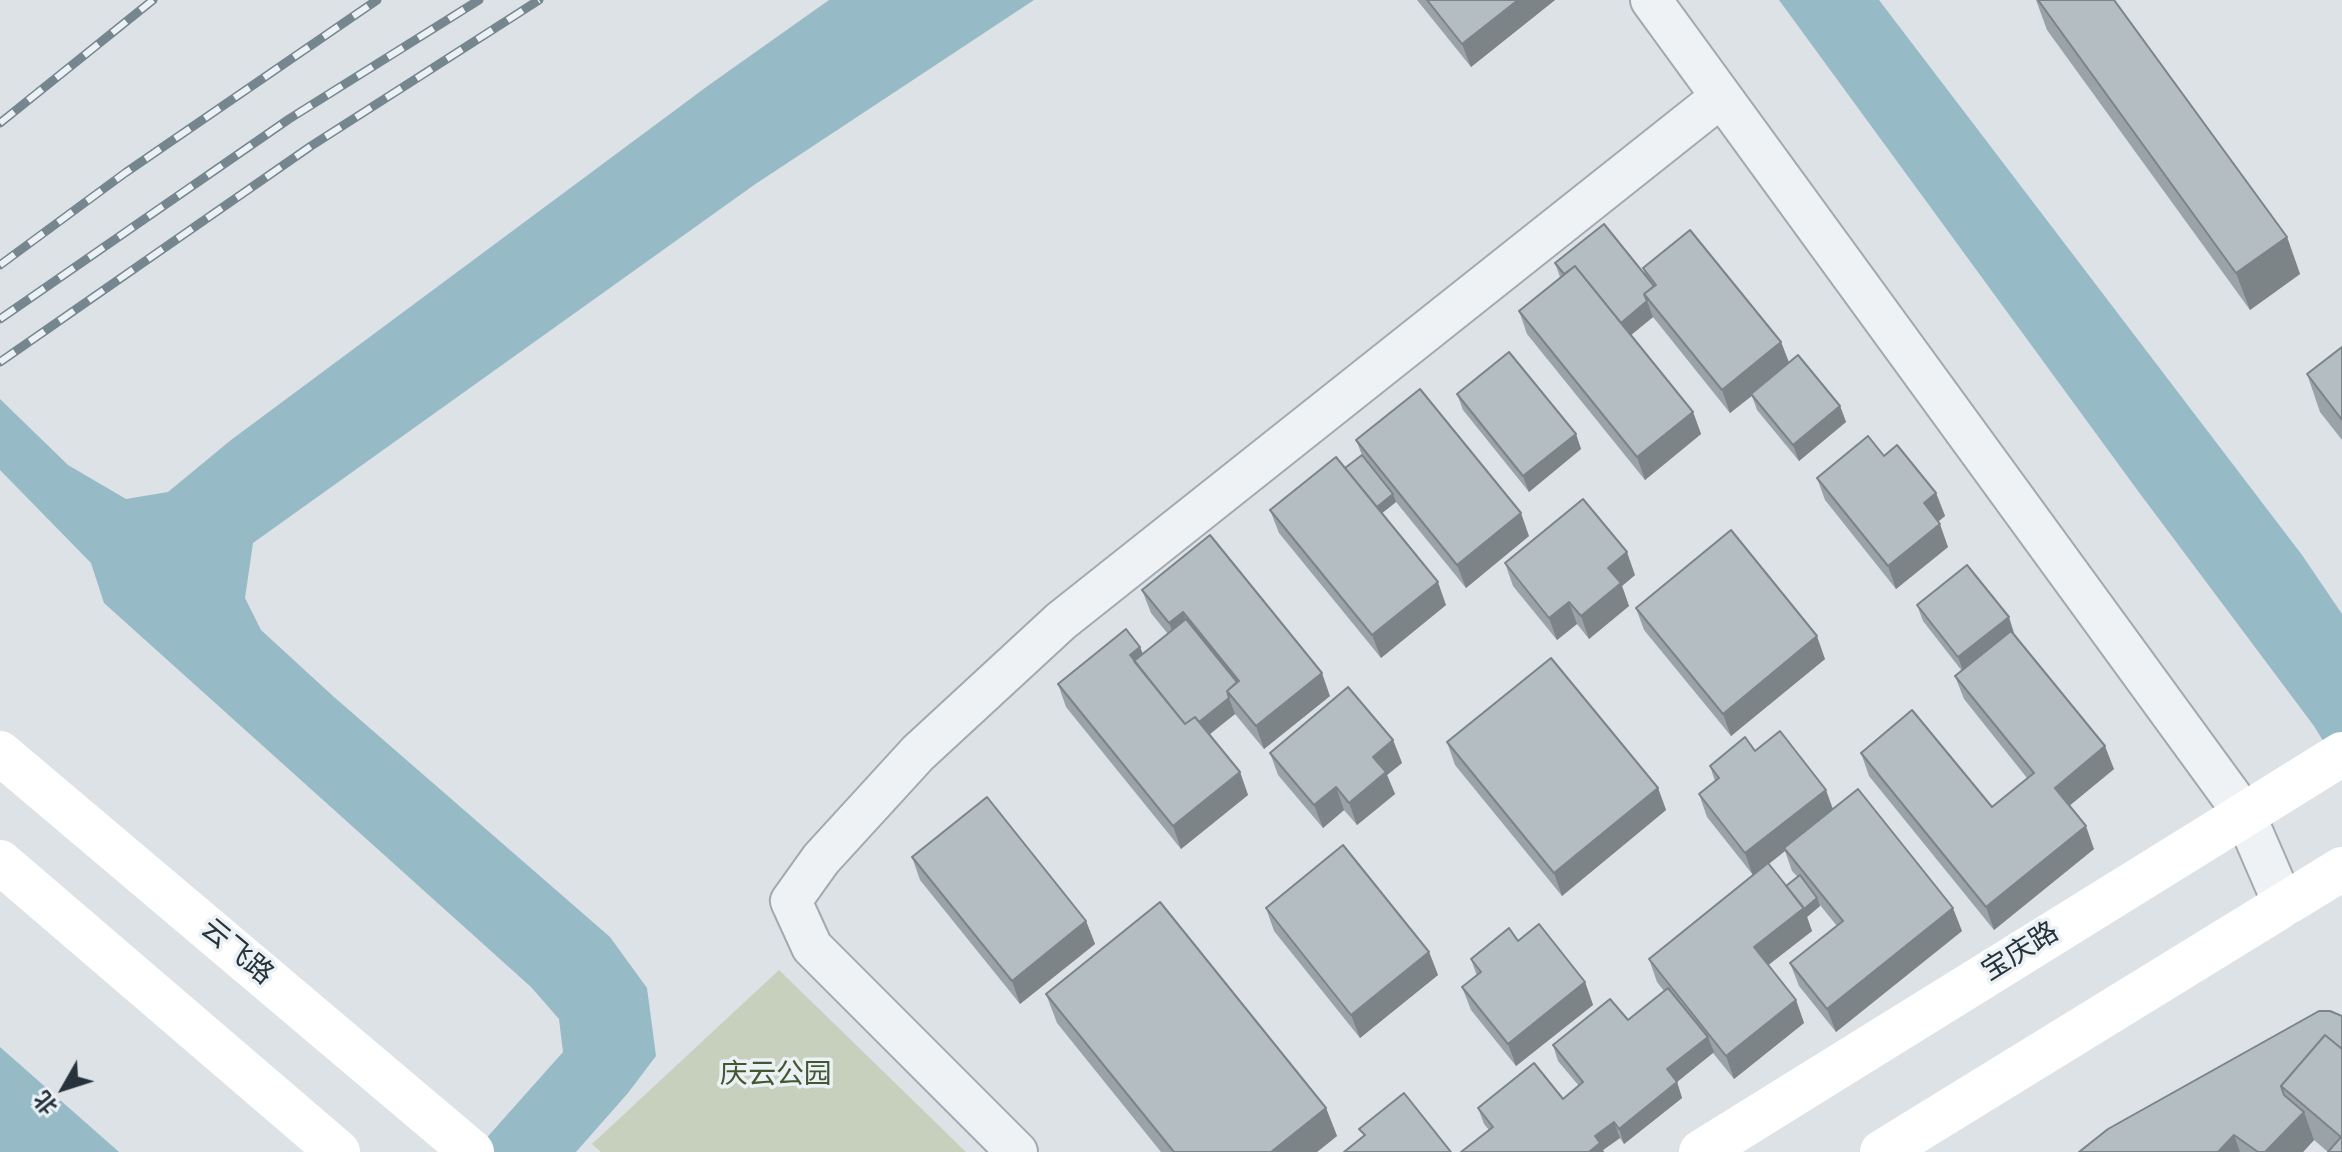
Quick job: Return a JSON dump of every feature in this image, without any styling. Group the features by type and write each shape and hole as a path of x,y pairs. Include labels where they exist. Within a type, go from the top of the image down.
{"main road":[{"name":"云飞路","path":"0,753 472,1152"},
{"name":"宝庆路","path":"1701,1152 2342,754"},
{"path":"0,862 338,1152"},
{"path":"1882,1152 2342,869"}],"street":[{"path":"1651,0 2246,814 2286,904"},
{"path":"1017,1152 812,947 791,901 821,859 918,753 1061,621 1721,97"}],"green space":[{"name":"庆云公园","path":"779,970 966,1152 601,1152 592,1144"}],"water":[{"path":"829,0 1034,0 754,185 253,543 245,598 261,630 610,937 647,988 656,1056 576,1152 474,1152 563,1052 559,1019 531,987 104,603 91,563 0,470 0,399 68,465 126,499 168,492 231,440 709,85"},
{"path":"1779,0 1879,0 2302,555 2342,614 2342,772 2314,726"},
{"path":"0,1047 119,1152 0,1152"}],"building":[{"path":"1427,0 1518,0 1462,44"},
{"path":"2038,0 2114,0 2287,237 2236,273"},
{"path":"1604,224 1654,286 1644,294 1647,301 1621,323 1575,266 1564,274 1555,263"},
{"path":"1690,230 1781,342 1722,390 1644,294 1656,285 1643,268"},
{"path":"1575,266 1693,412 1637,457 1519,311"},
{"path":"2342,347 2342,420 2307,374"},
{"path":"1509,352 1576,434 1523,476 1457,394"},
{"path":"1798,355 1840,406 1793,445 1751,394"},
{"path":"1420,389 1521,513 1457,565 1356,440"},
{"path":"1868,436 1884,456 1897,445 1936,493 1924,503 1940,524 1888,566 1817,478"},
{"path":"1362,455 1393,494 1377,507 1345,468"},
{"path":"1336,457 1438,582 1372,635 1270,510"},
{"path":"1583,499 1627,552 1608,568 1621,583 1581,616 1569,602 1549,618 1505,563"},
{"path":"1731,530 1817,636 1723,714 1636,608"},
{"path":"1210,535 1322,673 1256,726 1227,691 1239,681 1183,612 1169,623 1142,590"},
{"path":"1967,565 2009,617 1958,657 1917,605"},
{"path":"1186,619 1237,682 1227,691 1229,698 1199,722 1195,717 1185,724 1134,661"},
{"path":"1126,629 1140,647 1130,655 1185,724 1195,717 1240,772 1173,826 1058,684"},
{"path":"2011,631 2105,746 2055,788 2086,826 1986,907 1861,753 1912,710 1992,807 2034,773 1955,676"},
{"path":"1551,658 1658,788 1554,873 1447,742"},
{"path":"1348,687 1393,740 1373,757 1386,772 1349,803 1336,787 1314,805 1270,753"},
{"path":"1780,731 1826,790 1745,853 1699,794 1719,778 1710,766 1745,737 1755,751"},
{"path":"1858,789 1953,908 1827,1009 1790,963 1843,921 1784,848"},
{"path":"987,797 1086,921 1012,981 912,857"},
{"path":"1343,845 1429,952 1351,1015 1266,908"},
{"path":"1768,863 1804,908 1754,947 1796,1000 1726,1056 1649,959"},
{"path":"1800,875 1817,898 1804,909 1786,886"},
{"path":"1160,902 1326,1108 1271,1152 1174,1152 1046,994"},
{"path":"1539,924 1585,982 1508,1044 1462,987 1481,972 1471,959 1509,928 1518,941"},
{"path":"1668,988 1708,1037 1667,1069 1677,1082 1619,1129 1614,1122 1595,1136 1600,1143 1589,1152 1461,1152 1493,1127 1478,1108 1534,1063 1563,1099 1583,1082 1553,1045 1610,999 1628,1020"},
{"path":"2319,1011 2342,1016 2342,1049 2325,1035 2281,1086 2284,1095 2304,1112 2265,1152 2258,1152 2234,1135 2218,1152 2079,1152 2108,1129"},
{"path":"2325,1035 2342,1049 2342,1152 2328,1152 2341,1137 2281,1086"},
{"path":"1404,1093 1451,1152 1344,1152 1365,1135 1359,1129"}],"railway":[{"path":"0,123 153,0"},
{"path":"0,265 125,173 377,0"},
{"path":"0,319 289,119 479,0"},
{"path":"0,362 311,146 539,0"}]}
